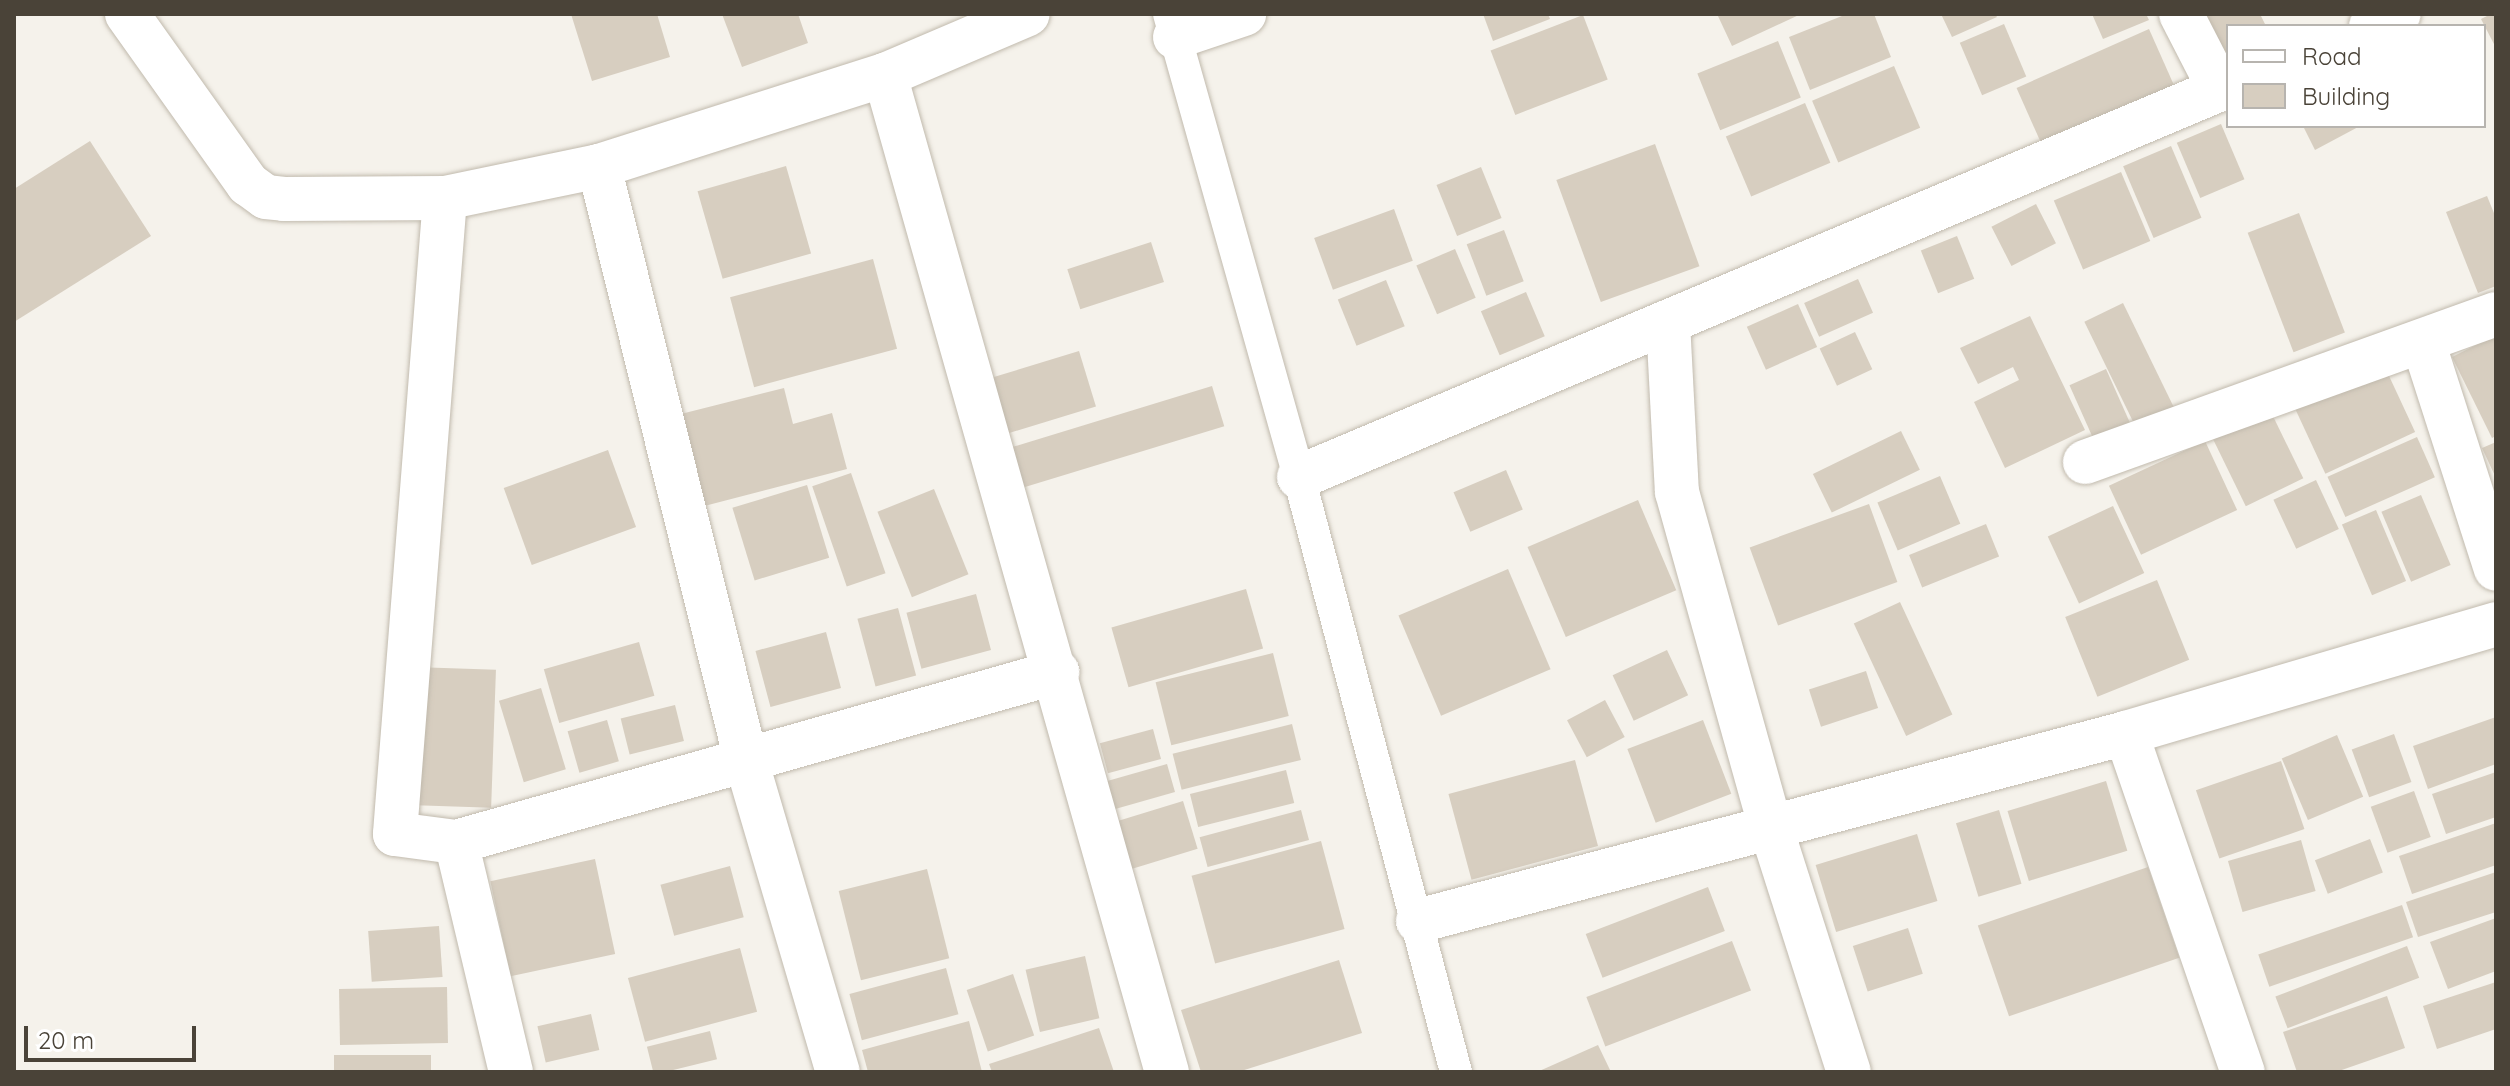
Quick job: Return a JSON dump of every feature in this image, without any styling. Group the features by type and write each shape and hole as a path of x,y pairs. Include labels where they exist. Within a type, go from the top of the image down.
{"street":[{"path":"127,14 248,184 266,197 445,198 599,166 885,75 1028,14"},
{"path":"1172,26 1244,14"},
{"path":"1299,477 2224,88 2181,14"},
{"path":"2376,24 2399,14"},
{"path":"885,75 1057,672 1167,1072"},
{"path":"599,166 746,760 838,1072"},
{"path":"445,198 395,834 456,842 1057,672"},
{"path":"2085,462 2496,314"},
{"path":"1668,322 1677,492 1771,828 1849,1072"},
{"path":"2423,342 2496,569"},
{"path":"1418,921 2126,733 2496,624"},
{"path":"2126,733 2243,1072"},
{"path":"456,842 511,1072"}],"lane":[{"path":"1172,26 1299,477 1456,1072"}],"building":[{"path":"571,14 657,14 670,57 592,81"},
{"path":"722,14 798,14 808,43 742,67"},
{"path":"1483,14 1548,14 1550,19 1493,41"},
{"path":"1717,14 1801,14 1732,46"},
{"path":"1847,14 1874,14 1891,57 1810,90 1789,37"},
{"path":"1941,14 1995,14 1997,17 1952,37"},
{"path":"2092,14 2146,14 2149,20 2103,39"},
{"path":"2205,14 2260,14 2265,24 2226,24 2226,59"},
{"path":"2496,14 2496,48 2486,24 2481,19"},
{"path":"1583,15 1608,79 1515,115 1491,50"},
{"path":"2004,24 2026,76 1982,95 1960,43"},
{"path":"2149,29 2174,86 2042,145 2017,88"},
{"path":"1778,41 1801,98 1720,130 1697,74"},
{"path":"1894,66 1920,128 1838,162 1812,101"},
{"path":"1805,103 1830,163 1751,196 1726,137"},
{"path":"2221,124 2244,179 2200,198 2177,143"},
{"path":"2304,128 2356,128 2315,150"},
{"path":"90,141 151,236 14,322 14,189"},
{"path":"1655,144 1699,266 1601,302 1556,180"},
{"path":"2171,146 2201,218 2154,238 2123,166"},
{"path":"786,166 811,253 723,279 698,191"},
{"path":"1481,167 1502,218 1457,236 1436,185"},
{"path":"2121,172 2150,241 2083,270 2054,201"},
{"path":"2487,196 2496,218 2496,286 2478,293 2446,212"},
{"path":"2036,204 2056,243 2011,266 1991,227"},
{"path":"1394,209 1413,261 1333,290 1314,238"},
{"path":"2299,213 2345,332 2294,352 2248,233"},
{"path":"1504,230 1524,281 1486,296 1467,244"},
{"path":"1957,236 1974,279 1938,293 1921,251"},
{"path":"1151,242 1164,282 1080,309 1067,269"},
{"path":"1455,249 1476,298 1437,314 1416,265"},
{"path":"873,259 897,349 754,387 730,297"},
{"path":"1858,279 1873,313 1819,337 1804,303"},
{"path":"1386,280 1405,326 1357,346 1338,299"},
{"path":"1526,292 1545,336 1500,355 1481,311"},
{"path":"2123,303 2176,412 2137,431 2084,322"},
{"path":"1798,304 1817,347 1766,370 1747,327"},
{"path":"2030,316 2085,430 2005,468 1974,402 2019,380 2013,367 1978,384 1960,348"},
{"path":"1855,332 1872,369 1837,386 1820,348"},
{"path":"2496,335 2496,436 2492,438 2452,357"},
{"path":"1079,351 1096,406 998,436 981,381"},
{"path":"2383,363 2415,432 2325,474 2293,405"},
{"path":"2106,369 2134,432 2098,448 2069,385"},
{"path":"1212,386 1224,426 1014,490 1002,450"},
{"path":"784,388 793,424 832,413 847,469 689,510 665,418"},
{"path":"2270,410 2303,478 2246,506 2212,438"},
{"path":"1901,431 1920,470 1832,513 1813,474"},
{"path":"2417,437 2435,477 2345,517 2327,477"},
{"path":"2205,441 2237,510 2141,555 2109,486"},
{"path":"2496,442 2496,478 2482,448"},
{"path":"608,450 636,527 532,565 504,488"},
{"path":"1506,470 1523,510 1470,532 1454,492"},
{"path":"851,473 886,573 847,587 812,486"},
{"path":"1940,476 1960,524 1898,550 1877,503"},
{"path":"2316,480 2339,529 2296,549 2273,500"},
{"path":"807,485 829,558 755,580 732,508"},
{"path":"934,489 968,574 912,597 877,512"},
{"path":"2421,495 2451,565 2411,582 2381,512"},
{"path":"1638,500 1676,590 1566,637 1528,547"},
{"path":"1869,504 1897,582 1778,625 1750,547"},
{"path":"2113,506 2144,573 2079,603 2048,536"},
{"path":"2376,510 2406,581 2372,595 2342,524"},
{"path":"1986,524 1999,556 1922,588 1909,555"},
{"path":"1508,569 1551,669 1441,716 1398,615"},
{"path":"2157,580 2189,660 2097,697 2065,617"},
{"path":"1246,589 1263,649 1129,687 1111,628"},
{"path":"976,594 991,650 921,669 906,613"},
{"path":"1900,602 1952,714 1906,736 1854,624"},
{"path":"898,608 916,676 876,686 857,619"},
{"path":"826,632 841,688 770,707 755,651"},
{"path":"639,642 654,696 559,723 544,669"},
{"path":"1667,650 1688,695 1634,721 1613,675"},
{"path":"1273,653 1289,716 1171,745 1156,682"},
{"path":"414,667 496,670 491,808 409,805"},
{"path":"1866,671 1878,708 1821,727 1809,690"},
{"path":"541,688 566,769 524,782 499,701"},
{"path":"1605,700 1625,737 1587,757 1567,720"},
{"path":"675,705 684,741 630,754 621,719"},
{"path":"2496,717 2496,764 2428,789 2413,746"},
{"path":"607,720 619,761 579,773 568,731"},
{"path":"1703,720 1731,794 1656,823 1627,749"},
{"path":"1292,724 1301,760 1182,790 1173,754"},
{"path":"1153,729 1161,759 1108,773 1100,743"},
{"path":"2394,734 2411,782 2369,797 2352,749"},
{"path":"2337,735 2363,797 2308,820 2282,758"},
{"path":"1575,760 1598,846 1471,880 1448,794"},
{"path":"2281,761 2304,829 2219,858 2196,790"},
{"path":"1167,764 1175,792 1114,809 1106,781"},
{"path":"1286,770 1294,803 1198,827 1190,794"},
{"path":"2496,772 2496,817 2446,834 2432,794"},
{"path":"2106,781 2127,851 2029,881 2008,811"},
{"path":"2414,791 2431,837 2388,853 2371,807"},
{"path":"1183,801 1198,849 1120,872 1106,825"},
{"path":"1301,810 1309,840 1208,867 1200,837"},
{"path":"1999,810 2022,884 1978,897 1956,823"},
{"path":"2496,823 2496,865 2412,894 2399,856"},
{"path":"1917,834 1937,901 1836,932 1816,865"},
{"path":"2370,839 2383,873 2328,894 2315,860"},
{"path":"2301,840 2316,891 2243,912 2228,861"},
{"path":"1321,841 1345,929 1215,964 1192,876"},
{"path":"595,859 615,954 511,976 490,881"},
{"path":"730,866 744,917 674,936 660,885"},
{"path":"2148,867 2179,958 2009,1016 1978,926"},
{"path":"927,869 949,958 861,980 839,891"},
{"path":"2496,872 2496,912 2418,937 2406,902"},
{"path":"1708,887 1725,931 1603,978 1586,934"},
{"path":"2402,905 2413,937 2269,987 2258,954"},
{"path":"2496,918 2496,971 2448,989 2430,942"},
{"path":"439,926 443,977 372,982 368,931"},
{"path":"1908,928 1923,974 1868,992 1853,946"},
{"path":"1732,941 1751,990 1605,1046 1586,997"},
{"path":"2407,946 2419,978 2288,1028 2275,997"},
{"path":"740,948 757,1012 645,1042 628,978"},
{"path":"1085,956 1099,1018 1040,1032 1026,970"},
{"path":"1339,960 1362,1033 1238,1072 1201,1072 1181,1010"},
{"path":"946,968 958,1014 862,1040 849,994"},
{"path":"1013,974 1034,1035 988,1051 967,990"},
{"path":"2496,982 2496,1029 2437,1049 2423,1006"},
{"path":"447,987 448,1043 340,1045 339,989"},
{"path":"2387,996 2405,1048 2336,1072 2297,1072 2283,1032"},
{"path":"591,1014 599,1050 546,1062 537,1026"},
{"path":"969,1021 982,1072 868,1072 862,1050"},
{"path":"1099,1028 1114,1072 992,1072 989,1064"},
{"path":"710,1031 717,1059 665,1072 653,1072 647,1047"},
{"path":"1598,1045 1611,1072 1537,1072"},
{"path":"334,1055 431,1055 431,1072 334,1072"}]}
